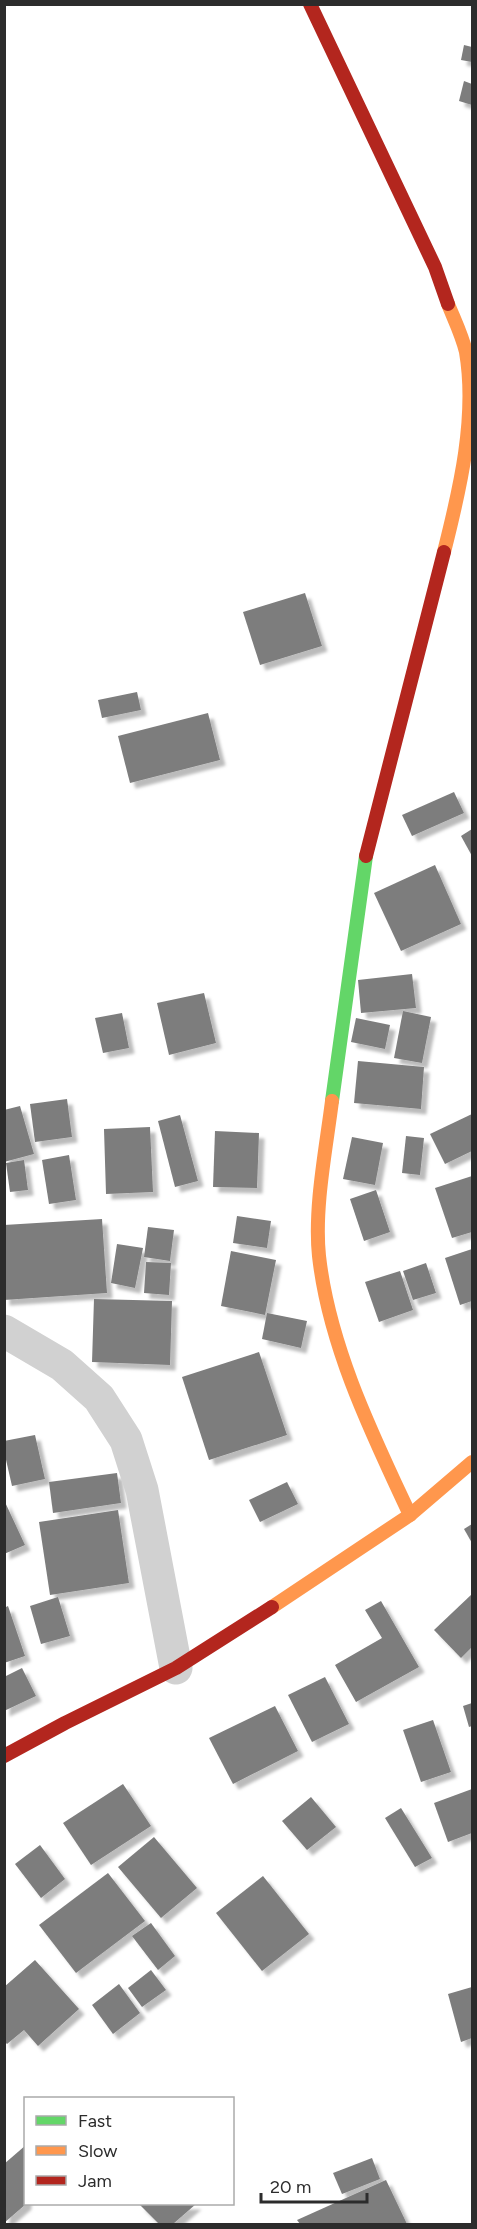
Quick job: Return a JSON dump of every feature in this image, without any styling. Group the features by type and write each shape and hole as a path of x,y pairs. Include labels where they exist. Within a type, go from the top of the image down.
{"main road":[{"path":"310,4 435,267 466,352 472,398 468,445 456,505 367,845 320,1190 319,1255 332,1322 370,1433 410,1515"},
{"path":"4,1756 176,1668 305,1586 410,1515 472,1462"}],"street":[{"path":"4,1331 62,1365 84,1384 99,1398 126,1440 142,1490 176,1668"}],"building":[{"path":"464,45 472,47 472,62 461,60"},
{"path":"464,81 472,84 472,105 459,101"},
{"path":"305,593 322,646 260,665 243,612"},
{"path":"137,692 141,710 102,718 98,700"},
{"path":"208,713 220,760 130,783 118,736"},
{"path":"454,792 464,813 412,836 402,815"},
{"path":"472,829 472,856 461,836"},
{"path":"435,865 461,924 401,951 374,893"},
{"path":"412,974 416,1008 361,1013 358,980"},
{"path":"204,993 216,1043 169,1055 157,1003"},
{"path":"403,1011 431,1017 422,1063 394,1058"},
{"path":"122,1013 129,1048 103,1053 95,1018"},
{"path":"356,1018 390,1025 385,1049 351,1042"},
{"path":"358,1061 424,1067 421,1109 354,1103"},
{"path":"67,1099 72,1137 35,1142 30,1104"},
{"path":"20,1106 34,1154 4,1162 4,1110"},
{"path":"472,1114 472,1151 445,1164 430,1134"},
{"path":"180,1115 198,1181 175,1187 158,1121"},
{"path":"150,1127 153,1192 106,1194 104,1129"},
{"path":"215,1131 259,1133 257,1188 213,1187"},
{"path":"406,1136 424,1138 420,1175 402,1173"},
{"path":"352,1137 383,1143 375,1185 343,1179"},
{"path":"69,1155 76,1200 49,1204 42,1160"},
{"path":"24,1160 28,1190 10,1192 6,1163"},
{"path":"472,1176 472,1232 452,1238 435,1188"},
{"path":"376,1190 390,1232 364,1241 350,1199"},
{"path":"237,1216 271,1221 267,1248 233,1243"},
{"path":"102,1219 107,1293 4,1300 4,1225"},
{"path":"148,1227 174,1230 170,1261 144,1257"},
{"path":"117,1244 143,1248 135,1288 111,1283"},
{"path":"472,1249 472,1301 460,1305 445,1258"},
{"path":"231,1251 276,1260 265,1315 221,1306"},
{"path":"146,1262 171,1263 169,1295 144,1293"},
{"path":"426,1263 436,1293 413,1300 403,1271"},
{"path":"400,1271 413,1310 379,1322 365,1282"},
{"path":"94,1299 172,1301 170,1365 92,1362"},
{"path":"267,1313 307,1321 301,1348 262,1339"},
{"path":"259,1352 287,1435 209,1460 182,1377"},
{"path":"35,1435 45,1479 12,1486 4,1441"},
{"path":"117,1473 121,1503 53,1513 49,1482"},
{"path":"287,1482 298,1504 260,1522 249,1500"},
{"path":"4,1500 25,1545 4,1554"},
{"path":"118,1510 129,1583 50,1595 39,1522"},
{"path":"472,1524 472,1543 464,1529"},
{"path":"472,1594 472,1647 461,1658 434,1630"},
{"path":"58,1597 70,1636 41,1644 30,1606"},
{"path":"381,1601 419,1667 356,1702 335,1665 382,1638 365,1610"},
{"path":"8,1606 25,1656 4,1663 4,1608"},
{"path":"22,1668 36,1696 4,1711 4,1677"},
{"path":"325,1677 349,1724 312,1742 288,1695"},
{"path":"472,1703 472,1726 469,1727 463,1706"},
{"path":"275,1706 298,1751 233,1784 209,1738"},
{"path":"433,1720 451,1772 421,1782 403,1730"},
{"path":"123,1784 151,1826 91,1865 63,1823"},
{"path":"472,1789 472,1833 448,1842 434,1803"},
{"path":"311,1797 336,1827 307,1850 282,1821"},
{"path":"401,1808 432,1858 415,1867 385,1818"},
{"path":"154,1837 197,1888 161,1918 118,1867"},
{"path":"40,1845 65,1879 41,1898 15,1864"},
{"path":"108,1873 145,1921 76,1973 39,1925"},
{"path":"263,1876 309,1934 262,1971 216,1913"},
{"path":"151,1923 175,1956 158,1970 132,1936"},
{"path":"35,1960 79,2009 38,2046 24,2030 7,2044 4,2041 4,1987"},
{"path":"151,1970 166,1990 142,2007 128,1988"},
{"path":"119,1984 140,2013 113,2034 92,2005"},
{"path":"472,1987 472,2038 461,2042 448,1994"},
{"path":"24,2147 25,2205 4,2223 4,2164"},
{"path":"372,2158 380,2179 342,2194 333,2173"},
{"path":"386,2180 407,2224 300,2224 297,2220"},
{"path":"140,2205 195,2205 173,2224 159,2224"}],"traffic: fast":[{"path":"332,1101 366,856"}],"traffic: slow":[{"path":"444,552 461,478 469,402 466,352 448,304"},
{"path":"332,1101 318,1218 319,1256 324,1290 332,1323 354,1389 410,1515"},
{"path":"272,1607 410,1515 472,1462"}],"traffic: jam":[{"path":"310,4 435,267 448,304"},
{"path":"366,856 444,552"},
{"path":"4,1756 176,1668 272,1607"}]}
